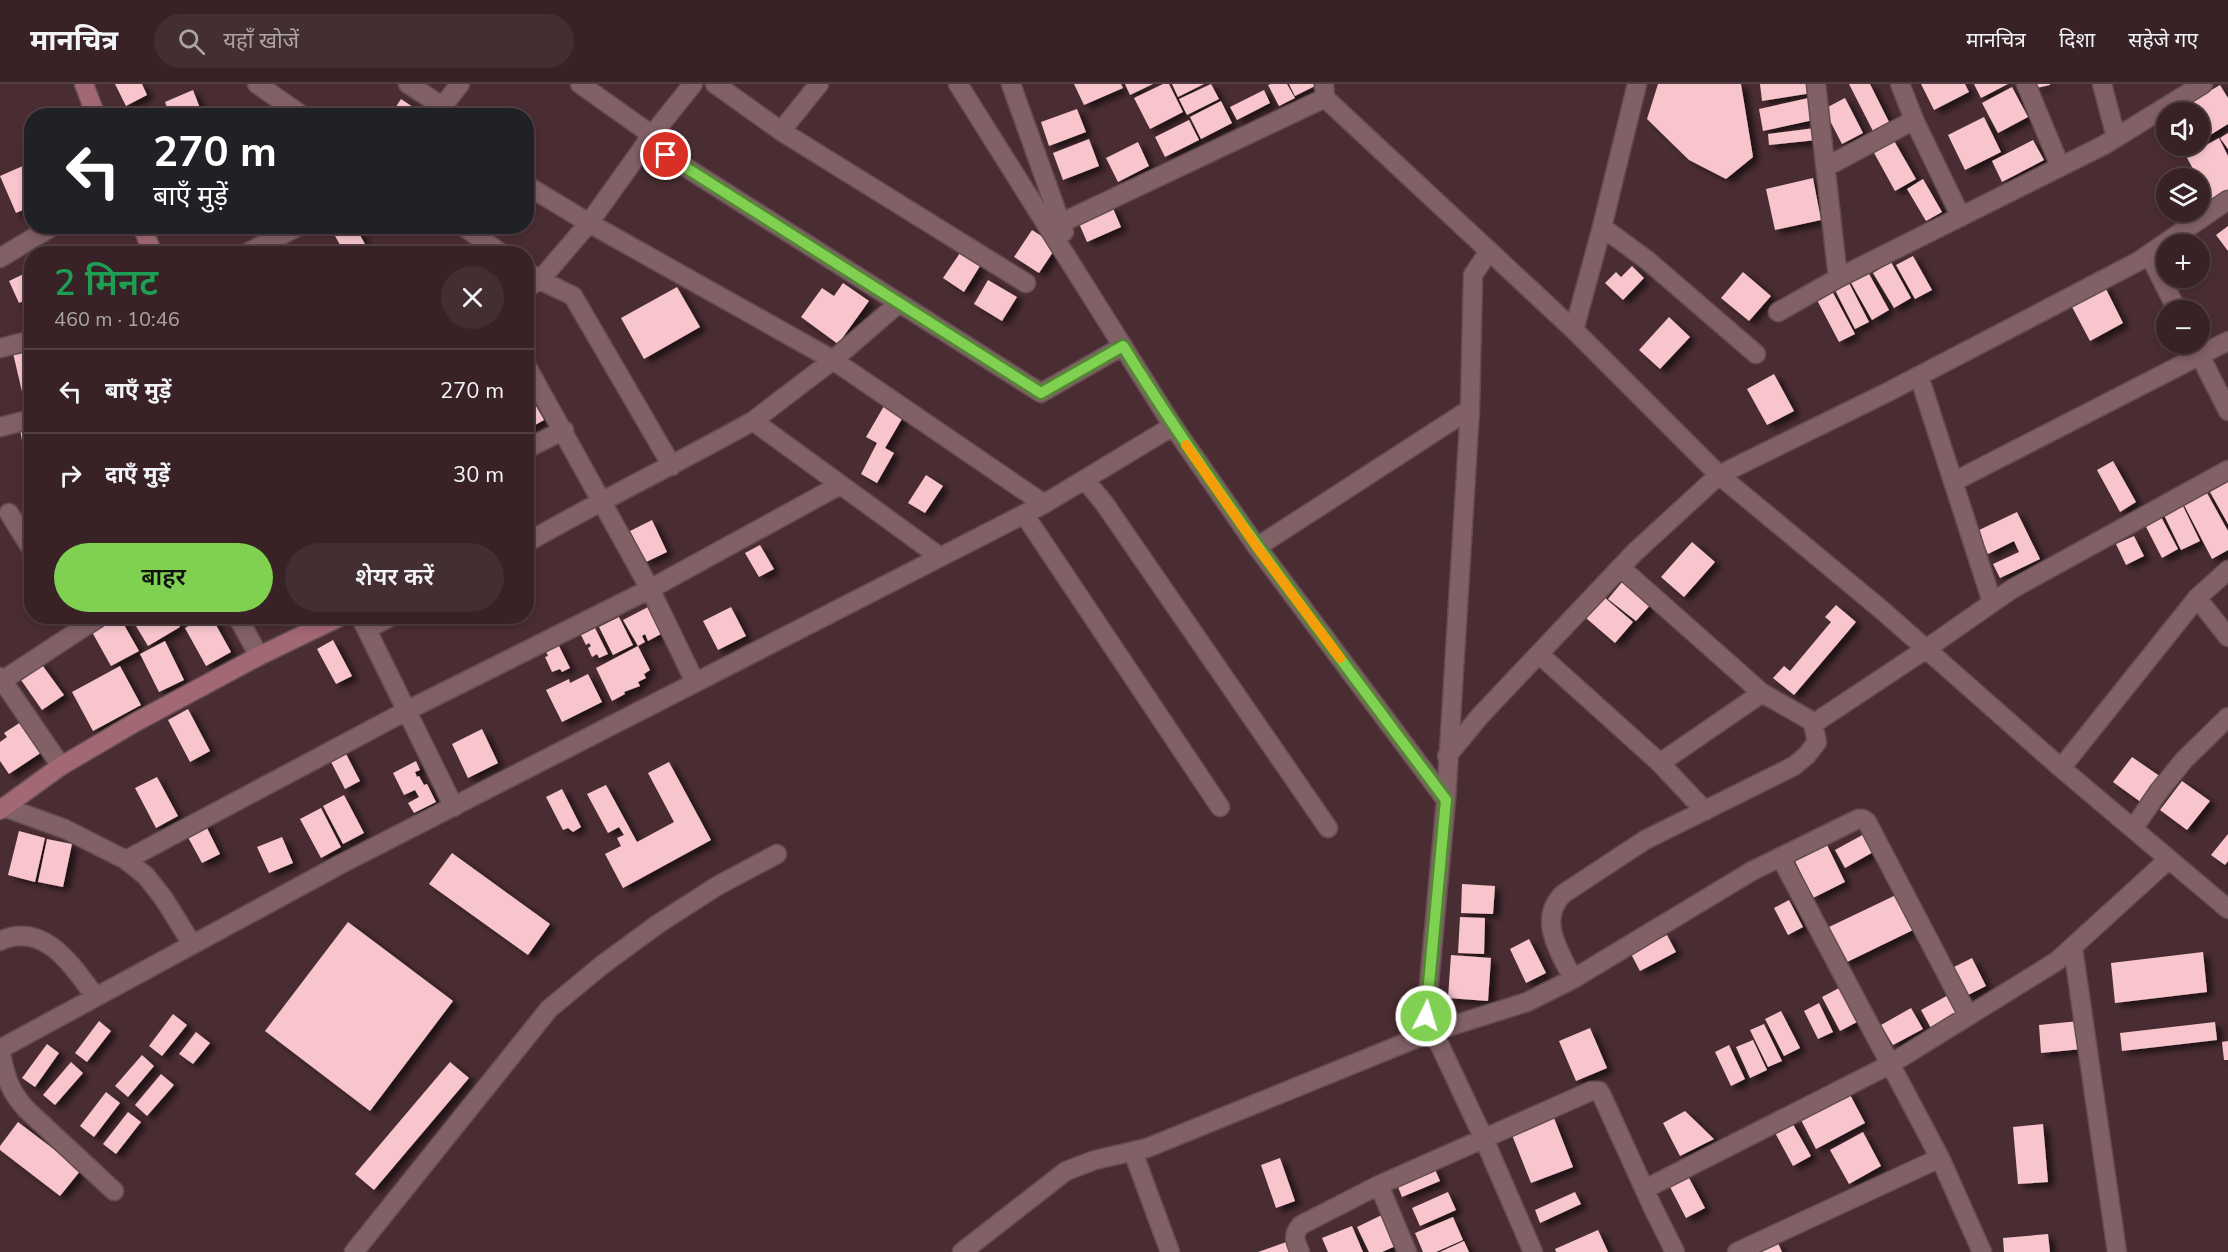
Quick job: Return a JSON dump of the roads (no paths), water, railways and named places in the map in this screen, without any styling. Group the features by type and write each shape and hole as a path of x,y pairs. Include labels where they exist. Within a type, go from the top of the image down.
{"street":[{"path":"84,84 93,108"},
{"path":"257,84 292,108"},
{"path":"408,84 435,108"},
{"path":"440,108 460,84"},
{"path":"579,84 649,139 898,303 1041,393 1123,346"},
{"path":"534,276 589,223 649,139 693,84"},
{"path":"715,84 781,131 1026,283"},
{"path":"781,131 819,84"},
{"path":"958,84 1173,426 1257,547 1446,800"},
{"path":"1011,84 1081,281"},
{"path":"1574,330 1637,84"},
{"path":"1816,84 1838,278"},
{"path":"1900,84 1914,120 1962,217"},
{"path":"2026,84 2060,166"},
{"path":"2102,84 2116,137"},
{"path":"1778,312 1838,278 2116,137 2203,84"},
{"path":"1061,223 1324,91 1574,330 1719,474 2228,909"},
{"path":"1826,167 1914,120"},
{"path":"534,190 833,360 1044,504"},
{"path":"1447,756 1480,716 1635,552 1719,474 1919,376 2149,254 2228,200"},
{"path":"1602,227 1647,260 1756,354"},
{"path":"0,258 40,234"},
{"path":"260,246 283,234"},
{"path":"474,234 491,246"},
{"path":"1489,251 1473,275 1470,409 1446,800 1426,1016 1484,1139 1533,1252"},
{"path":"2149,254 2172,300"},
{"path":"534,280 573,296 672,466"},
{"path":"534,538 601,500 672,466 753,421 833,360 898,303"},
{"path":"2210,346 2228,341"},
{"path":"0,348 24,342"},
{"path":"1953,482 2188,354"},
{"path":"2200,354 2228,411"},
{"path":"1919,376 1992,602"},
{"path":"534,379 650,590 695,682"},
{"path":"1257,547 1470,409"},
{"path":"0,427 24,421"},
{"path":"753,421 940,557"},
{"path":"114,1191 14,1095 8,1083 0,1048 341,864 1044,504 1173,426"},
{"path":"534,445 564,430"},
{"path":"1813,724 2012,589 2228,470"},
{"path":"1085,480 1104,503 1328,828"},
{"path":"126,860 408,710 650,590 840,485"},
{"path":"9,513 24,537"},
{"path":"1024,514 1220,807"},
{"path":"1573,979 1550,931 1551,915 1556,901 1563,894 1645,840 1794,766 1817,742 1813,724 1762,693 1621,568"},
{"path":"2061,768 2197,598 2228,570"},
{"path":"2197,598 2228,637"},
{"path":"61,766 1,680 75,624"},
{"path":"241,624 259,656"},
{"path":"2,808 61,766 259,656 325,624"},
{"path":"365,624 454,807"},
{"path":"1539,654 1660,764 1705,810"},
{"path":"1660,764 1762,693"},
{"path":"2133,829 2184,760 2228,717"},
{"path":"2,808 65,829 126,860 147,876 165,899 192,944"},
{"path":"962,1252 1040,1188 1066,1170 1095,1160 1133,1152 1432,1032 1527,1002 1573,979 1752,872 1853,821 1863,819 1867,822 1968,1016"},
{"path":"354,1252 549,1009 602,965 658,924 717,886 777,854"},
{"path":"1781,858 1940,1158 1982,1252"},
{"path":"1645,1190 1889,1065 2058,960 2169,859"},
{"path":"0,942 8,938 24,937 46,942 62,954 95,996"},
{"path":"2073,948 2117,1252"},
{"path":"1300,1252 1294,1236 1301,1225 1378,1185 1584,1093 1599,1091 1676,1252"},
{"path":"1133,1152 1170,1252"},
{"path":"1737,1252 1940,1158"},
{"path":"1378,1185 1407,1252"}]}
